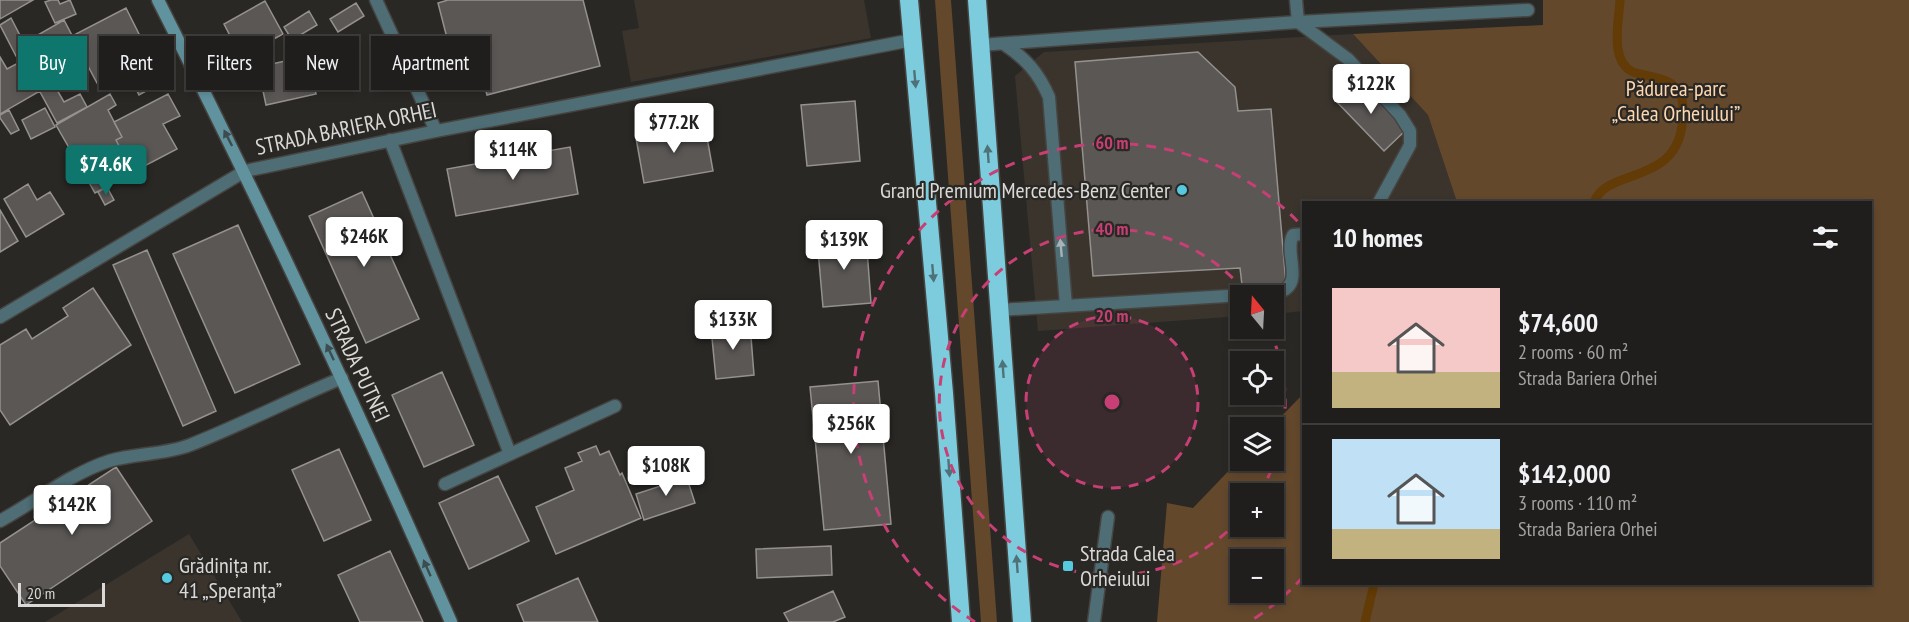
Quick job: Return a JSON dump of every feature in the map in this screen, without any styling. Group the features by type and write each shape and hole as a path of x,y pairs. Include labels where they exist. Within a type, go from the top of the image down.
{"highway":[{"path":"909,0 944,393 961,622"},
{"path":"977,0 1022,622"}],"street":[{"name":"STRADA PUTNEI","path":"158,0 245,171 342,378 451,622"},
{"path":"376,0 436,131"},
{"path":"1296,0 1298,22 1348,59 1400,115 1410,131 1410,145 1380,201"},
{"path":"980,45 1298,22 1528,10"},
{"name":"STRADA BARIERA ORHEI","path":"0,317 245,171 390,140 912,40"},
{"path":"1004,44 1024,58 1038,75 1049,97 1066,306"},
{"path":"390,140 510,454"},
{"path":"999,310 1277,293 1286,290 1291,284 1293,274 1290,240 1293,235 1302,234"},
{"path":"0,521 106,462 129,455 189,446 342,378"},
{"path":"445,484 615,406"},
{"path":"1094,622 1108,517"}],"shaded area":[{"path":"634,0 864,0 871,38 631,82 622,31 639,28"},
{"path":"1353,34 1428,115 1457,201 1302,201 1302,311 1284,313 1284,285 1230,285 1230,317 1038,331 1015,76 1044,52"},
{"name":"Grădinița nr. 41 „Speranța”","path":"189,534 242,622 45,622"}],"green space":[{"path":"935,0 951,0 997,622 981,622"},
{"name":"Pădurea-parc „Calea Orheiului”","path":"1543,0 1909,0 1909,622 1157,622 1167,503 1193,508 1230,469 1284,471 1284,417 1281,417 1302,395 1302,585 1872,585 1872,201 1457,201 1428,115 1353,34 1543,25"}],"building":[{"path":"0,0 33,0 0,19"},
{"path":"58,0 60,4 70,0 76,14 55,23 45,2"},
{"path":"448,0 583,0 600,66 487,95 486,90 490,90 490,36 446,36 438,3"},
{"path":"265,1 283,34 273,39 273,36 230,36 224,24"},
{"path":"356,3 364,16 338,32 330,19"},
{"path":"126,8 139,34 135,36 99,36 99,82 97,83 87,64 87,36 72,36"},
{"path":"309,11 317,25 299,36 290,36 284,27"},
{"path":"11,18 20,36 18,36 18,55 16,56 0,25"},
{"path":"64,20 72,36 36,36"},
{"name":"Grand Premium Mercedes-Benz Center","path":"1198,52 1235,87 1238,111 1271,109 1286,284 1242,285 1240,268 1093,276 1075,62"},
{"path":"0,57 7,69 18,63 18,90 40,91 0,114"},
{"path":"285,61 285,90 315,90 316,94 266,105 263,90 273,90 273,64"},
{"path":"1357,80 1406,130 1384,151 1335,100"},
{"path":"39,90 57,90 64,102 80,94 87,107 57,123"},
{"path":"136,90 148,90 139,95"},
{"path":"110,94 116,105 108,110 122,137 116,140 133,172 95,193 56,125"},
{"path":"168,94 180,116 163,124 177,149 133,172 116,140 122,137 114,122"},
{"path":"855,101 860,161 807,166 801,105"},
{"path":"45,108 55,127 31,139 22,120"},
{"path":"9,110 19,130 11,134 0,118 0,115"},
{"path":"705,126 713,171 644,183 636,138"},
{"path":"570,147 578,194 456,216 447,169"},
{"path":"28,184 37,200 50,192 64,214 26,237 4,199"},
{"path":"107,187 114,200 105,205 98,192"},
{"path":"362,192 419,319 366,343 309,216"},
{"path":"0,210 18,241 0,252"},
{"path":"238,225 300,364 235,393 173,254"},
{"path":"866,236 871,303 823,307 817,239"},
{"path":"147,250 216,411 183,426 113,265"},
{"path":"93,288 131,345 10,425 0,410 0,345 26,329 32,339 68,316 63,308"},
{"path":"750,324 754,375 716,379 711,328"},
{"path":"442,372 474,445 424,467 392,395"},
{"path":"878,381 891,524 824,530 810,387"},
{"path":"596,446 600,455 609,451 620,475 622,473 641,518 556,554 536,507 574,490 565,468 582,461 578,453"},
{"path":"339,449 371,520 324,541 292,470"},
{"path":"116,467 152,521 26,605 0,566 0,543"},
{"path":"684,469 695,503 644,520 636,494 673,482 670,473"},
{"path":"498,476 529,541 469,569 439,503"},
{"path":"831,546 832,575 757,578 756,549"},
{"path":"390,551 423,622 360,622 338,575"},
{"path":"578,578 598,622 524,622 517,605"},
{"path":"833,591 845,617 833,622 789,622 784,613"}],"waterway":[{"path":"1595,201 1601,191 1612,184 1654,167 1667,158 1676,145 1682,126 1683,103 1677,89 1664,80 1633,72 1621,59 1617,40 1620,0"},
{"path":"1365,622 1374,585"}],"place":[{"name":"Grand Premium Mercedes-Benz Center","path":"1182,190"},
{"name":"Strada Calea Orheiului","path":"1068,566"},
{"name":"Grădinița nr. 41 „Speranța”","path":"167,578"}]}
